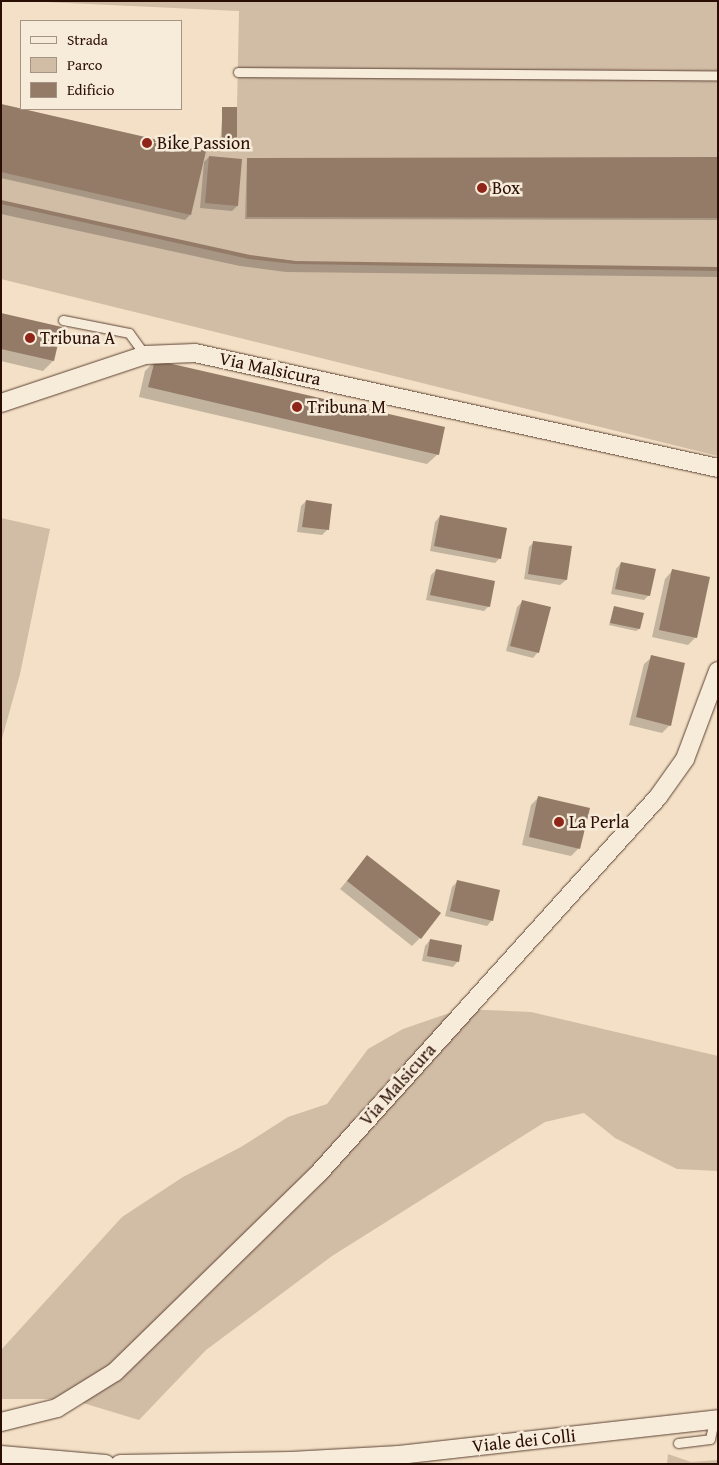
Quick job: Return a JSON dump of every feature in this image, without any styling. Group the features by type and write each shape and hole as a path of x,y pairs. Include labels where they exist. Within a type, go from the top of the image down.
{"street":[{"name":"Via Malsicura","path":"1,404 145,355 196,353 718,468"},
{"name":"Via Malsicura","path":"1,1422 56,1408 115,1372 318,1174 658,797 686,759 718,670"},
{"name":"Viale dei Colli","path":"120,1464 290,1461 399,1455 716,1419"},
{"path":"1,1455 106,1464"}],"lane":[{"path":"238,72 718,75"},
{"path":"64,320 129,333 145,355"},
{"path":"678,1443 710,1439 716,1419"}],"green space":[{"path":"24,1 718,1 718,456 1,279 1,104 20,108 20,110 27,110 206,151 222,151 222,107 237,107 239,11"},
{"path":"1,518 50,529 20,674 1,742"},
{"path":"461,1009 531,1012 718,1056 718,1171 677,1169 615,1138 584,1113 545,1122 332,1256 206,1350 139,1420 70,1399 1,1399 1,1350 122,1217 183,1177 241,1147 288,1117 327,1104 368,1049 403,1029"},
{"path":"668,1454 691,1462 718,1460 718,1464 667,1464"}],"building":[{"path":"1,104 20,108 20,110 27,110 206,151 191,215 1,172"},
{"path":"222,107 237,107 237,142 222,142"},
{"path":"209,156 242,159 238,206 205,203"},
{"name":"Box","path":"718,157 718,218 247,217 247,158"},
{"path":"1,200 250,255 295,261 718,267 718,271 294,264 249,259 1,204"},
{"name":"Tribuna A","path":"1,313 62,327 54,361 1,349"},
{"name":"Tribuna M","path":"155,360 445,427 439,455 148,387"},
{"path":"306,500 332,504 329,530 302,527"},
{"path":"440,515 507,528 501,559 434,546"},
{"path":"533,541 572,546 567,580 528,574"},
{"path":"621,562 656,569 650,596 615,589"},
{"path":"436,569 495,581 490,607 430,595"},
{"path":"672,569 710,577 697,638 659,630"},
{"path":"522,600 551,607 539,653 510,646"},
{"path":"614,606 644,613 640,629 610,623"},
{"path":"651,655 685,663 671,726 636,717"},
{"name":"La Perla","path":"538,796 590,808 580,849 529,837"},
{"path":"367,855 441,913 421,939 347,881"},
{"path":"457,880 500,890 493,921 450,911"},
{"path":"430,939 462,945 459,962 427,956"}],"place":[{"name":"Bike Passion","path":"147,143"},
{"name":"Box","path":"482,188"},
{"name":"Tribuna A","path":"30,338"},
{"name":"Tribuna M","path":"297,407"},
{"name":"La Perla","path":"559,822"}]}
